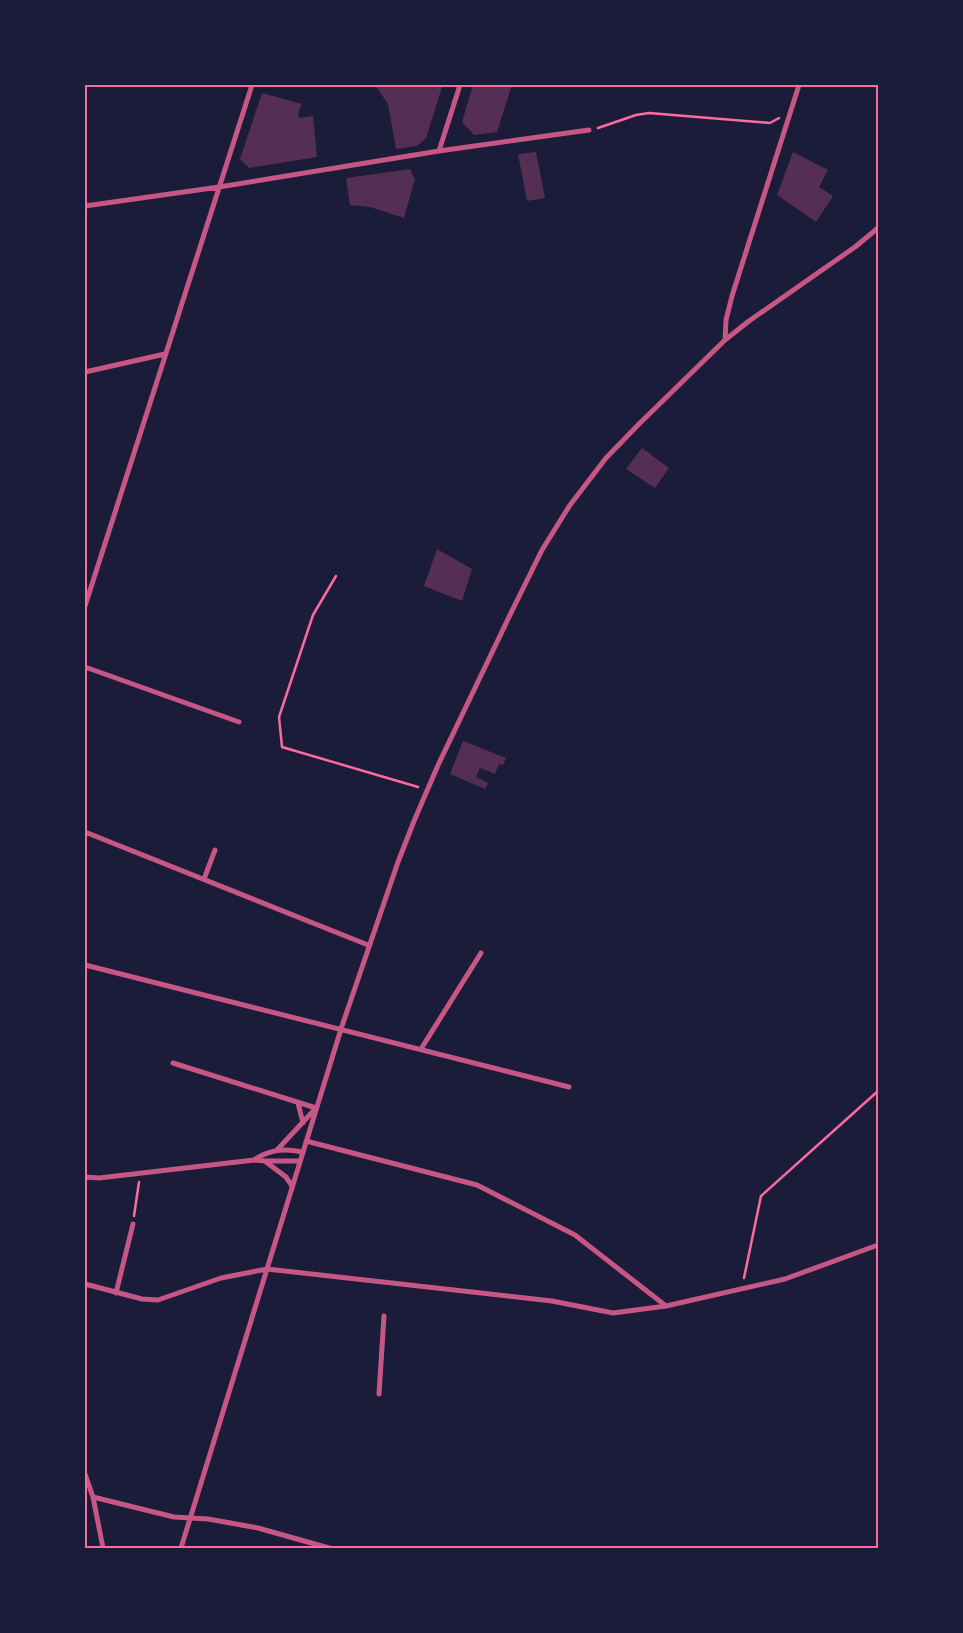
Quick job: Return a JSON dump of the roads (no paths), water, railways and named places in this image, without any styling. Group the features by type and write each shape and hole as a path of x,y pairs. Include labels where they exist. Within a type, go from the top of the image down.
{"street":[{"path":"85,606 252,85"},
{"path":"439,151 460,85"},
{"path":"725,340 726,320 732,296 799,85"},
{"path":"85,206 219,187 439,151 589,130"},
{"path":"181,1548 341,1028 368,945 407,837 427,790 542,550 588,480 618,445 725,340 855,247 878,228"},
{"path":"85,372 165,354"},
{"path":"85,667 239,722"},
{"path":"85,832 368,945"},
{"path":"204,879 215,850"},
{"path":"421,1049 481,953"},
{"path":"85,965 569,1087"},
{"path":"173,1063 316,1108"},
{"path":"298,1103 303,1123"},
{"path":"277,1150 316,1108"},
{"path":"306,1141 477,1185 575,1234 666,1306"},
{"path":"254,1160 262,1154 277,1150 302,1152"},
{"path":"85,1177 99,1178 254,1160 300,1161"},
{"path":"266,1161 286,1177 292,1186"},
{"path":"116,1293 133,1224"},
{"path":"85,1284 142,1300 158,1300 222,1278 266,1269 552,1301 613,1313 666,1306 785,1279 878,1244"},
{"path":"379,1394 384,1316"},
{"path":"85,1474 93,1497 103,1548"},
{"path":"93,1497 174,1517 208,1519 258,1528 329,1548"}]}
